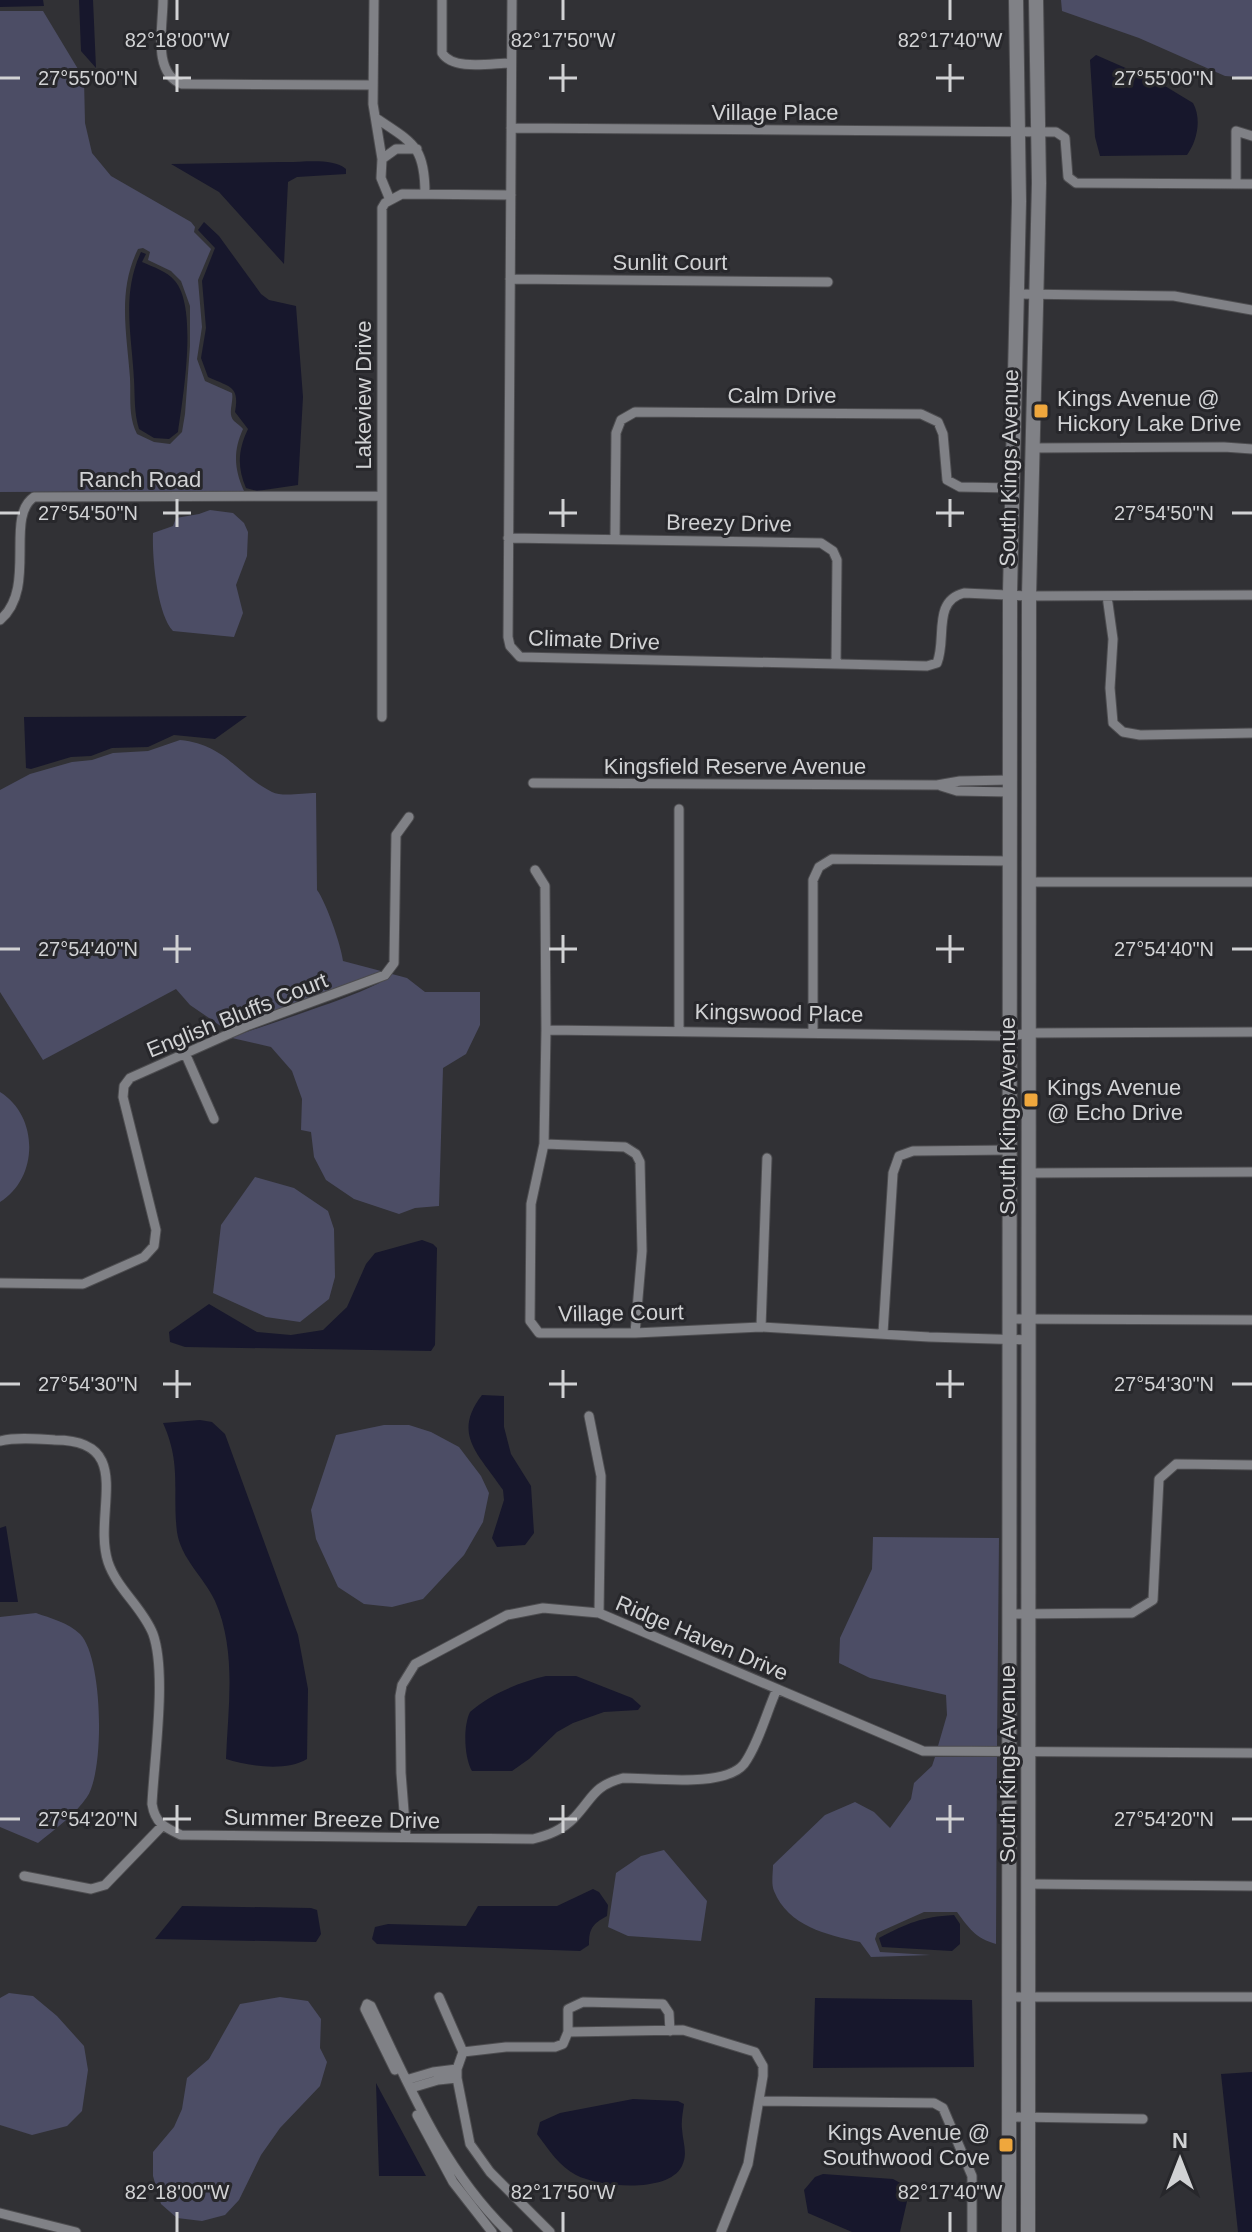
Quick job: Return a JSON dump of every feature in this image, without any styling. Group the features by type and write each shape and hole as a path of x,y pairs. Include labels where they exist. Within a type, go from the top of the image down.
{"main road":[{"name":"South Kings Avenue","path":"1009,2232 1010,593 1019,131 1016,0"},
{"name":"South Kings Avenue","path":"1028,2232 1029,596 1039,131 1036,0"},
{"path":"1011,1468 1029,1468"}],"street":[{"path":"163,0 162,65 172,80 182,84 373,85"},
{"path":"374,0 373,85 382,185 390,200 402,194 511,195 512,0"},
{"path":"442,0 442,53 445,59 457,63 511,63"},
{"path":"376,118 408,139 417,149 424,167 425,194"},
{"name":"Village Place","path":"511,128 1039,131"},
{"path":"1039,131 1056,132 1065,138 1066,171 1076,183 1252,184"},
{"path":"1236,184 1236,131 1252,136"},
{"path":"382,159 396,149 417,149"},
{"name":"Climate Drive","path":"511,195 508,637 510,646 520,657 927,666 937,663 941,654 943,614 948,602 955,595 964,593 1029,596 1252,595"},
{"name":"Lakeview Drive","path":"382,717 381,217 385,203 390,200"},
{"name":"Sunlit Court","path":"510,279 828,282"},
{"path":"1016,294 1174,296 1252,310"},
{"name":"Calm Drive","path":"615,539 616,433 621,420 635,412 921,414 938,422 943,434 947,480 960,487 1012,488"},
{"path":"1032,448 1252,449"},
{"name":"Ranch Road","path":"0,620 9,612 20,585 21,516 26,502 34,497 380,496"},
{"name":"Breezy Drive","path":"508,538 821,543 833,551 837,560 836,664"},
{"path":"1107,596 1113,639 1110,688 1113,723 1123,732 1140,735 1252,733"},
{"name":"Kingsfield Reserve Avenue","path":"533,783 937,785 960,781 1010,786"},
{"path":"679,809 679,1030"},
{"name":"English Bluffs Court","path":"0,1283 83,1284 144,1257 154,1246 156,1230 123,1097 124,1086 130,1078 249,1025 385,975 394,963 396,835 409,817"},
{"path":"813,1031 813,880 819,867 832,859 1010,861"},
{"name":"Village Court","path":"535,870 545,886 544,1144 531,1204 530,1321 539,1333 635,1333 761,1327 1029,1340"},
{"path":"1029,882 1252,882"},
{"name":"Kingswood Place","path":"546,1030 813,1031 1010,1036 1030,1033 1252,1032"},
{"path":"185,1053 214,1119"},
{"path":"544,1144 625,1147 636,1154 640,1162 642,1251 635,1333"},
{"path":"883,1333 893,1173 899,1156 913,1151 1011,1150"},
{"path":"761,1327 767,1158"},
{"path":"1029,1173 1252,1172"},
{"path":"1011,1319 1252,1320"},
{"path":"589,1416 601,1476 599,1613"},
{"path":"0,1441 72,1440 87,1443 99,1453 105,1471 108,1561 146,1621 153,1635 158,1659 152,1804 154,1817 162,1826 105,1885 91,1889 24,1876"},
{"path":"1010,1614 1132,1613 1153,1600 1159,1479 1176,1464 1252,1465"},
{"name":"Ridge Haven Drive","path":"406,1837 401,1773 402,1685 415,1664 507,1615 543,1608 599,1613 923,1751 1252,1753"},
{"name":"Summer Breeze Drive","path":"162,1826 181,1835 533,1839 567,1825 591,1794 610,1781 623,1778 715,1779 742,1767 777,1689"},
{"path":"1029,1884 1252,1886"},
{"path":"439,1997 463,2052 457,2074 470,2144 490,2172 550,2232"},
{"path":"1010,1997 1252,1997"},
{"path":"463,2052 563,2044 568,2032 568,2009 583,2002 663,2004 669,2013 670,2031"},
{"path":"492,2232 441,2164 365,2009 367,2004 371,2006 449,2160 482,2205 508,2232"},
{"path":"568,2032 683,2030 755,2052 763,2066 760,2101 748,2164 721,2232"},
{"path":"408,2084 457,2074"},
{"path":"760,2101 934,2103 943,2108 972,2176 972,2232"},
{"path":"1009,2117 1143,2119"},
{"path":"0,2213 76,2232"}],"shaded area":[{"path":"0,0 43,0 44,6 0,7"},
{"path":"79,0 93,0 96,68 81,51"},
{"path":"1061,0 1252,0 1252,78 1225,76 1139,38 1062,11"},
{"path":"0,11 43,11 84,79 85,123 92,153 111,176 191,222 194,232 211,249 198,280 202,327 197,359 205,381 232,393 232,418 243,429 236,460 244,491 0,492","holes":["138,249 150,252 148,260 171,271 181,281 190,306 185,414 182,432 170,444 154,442 137,434 131,414 125,297"]},
{"path":"1096,55 1160,83 1193,103 1197,130 1187,155 1100,156 1095,137 1090,60"},
{"path":"324,162 340,165 346,169 346,174 297,177 288,182 284,264 219,192 171,164"},
{"path":"204,222 219,236 261,294 269,300 296,306 303,397 298,485 257,491 246,488 243,480 240,458 248,429 235,412 234,392 227,385 208,377 201,358 206,328 202,281 215,248 198,230"},
{"path":"141,252 146,254 142,262 175,281 186,311 187,354 183,397 178,432 169,439 154,438 139,429 136,417 129,300"},
{"path":"210,510 233,513 244,523 248,532 247,556 236,585 243,613 234,637 173,631 163,612 157,585 153,533 173,526 176,518"},
{"path":"247,716 215,739 174,735 148,747 112,748 91,756 71,757 26,768 24,717"},
{"path":"180,740 196,743 220,754 272,792 287,795 316,793 317,890 333,924 343,961 381,971 225,1029 190,1005 176,989 43,1060 0,992 0,790 30,774 72,762 113,753 148,751"},
{"path":"392,974 407,978 425,992 480,992 480,1025 466,1054 443,1068 439,1206 415,1208 399,1214 354,1199 326,1180 314,1157 311,1132 301,1130 302,1099 292,1071 271,1047 232,1038 366,989"},
{"path":"0,1092 22,1116 29,1147 22,1178 0,1202"},
{"path":"255,1177 294,1188 328,1211 334,1229 335,1277 329,1299 300,1322 266,1317 213,1293 221,1225"},
{"path":"422,1240 437,1248 435,1345 431,1351 185,1347 170,1342 169,1332 209,1304 257,1332 291,1335 323,1330 347,1307 366,1264 375,1253"},
{"path":"482,1395 504,1396 504,1427 511,1454 531,1486 534,1533 525,1545 497,1547 492,1538 504,1500 503,1490 478,1455 469,1433 473,1409"},
{"path":"212,1422 225,1434 298,1635 308,1689 307,1759 298,1763 267,1766 226,1759 230,1679 226,1639 215,1601 179,1542 174,1465 163,1423"},
{"path":"384,1425 409,1425 431,1432 459,1447 481,1476 489,1493 483,1522 464,1555 423,1599 392,1607 364,1604 338,1587 316,1539 311,1510 336,1435"},
{"path":"6,1526 18,1602 0,1602 0,1528"},
{"path":"873,1537 999,1538 997,1746 938,1746 947,1715 946,1695 870,1678 839,1663 840,1638 872,1569"},
{"path":"36,1613 65,1624 80,1634 88,1647 93,1666 99,1714 97,1764 87,1797 71,1816 38,1843 0,1827 0,1617"},
{"path":"546,1676 576,1676 632,1698 641,1706 638,1710 604,1712 573,1723 557,1732 512,1771 472,1771 465,1742 470,1712 506,1690"},
{"path":"935,1757 997,1757 996,1944 969,1928 957,1912 924,1912 877,1933 875,1939 880,1952 931,1955 871,1957 860,1942 822,1932 789,1913 774,1891 773,1865 825,1815 855,1802 874,1812 890,1828 911,1799 914,1783 932,1766"},
{"path":"664,1850 707,1901 701,1941 628,1936 608,1927 616,1873 641,1856"},
{"path":"593,1889 608,1905 607,1916 592,1928 589,1945 580,1951 377,1944 372,1939 375,1927 388,1924 466,1926 478,1906 557,1906"},
{"path":"182,1906 311,1908 317,1910 321,1934 316,1942 155,1939"},
{"path":"954,1915 960,1924 960,1944 952,1951 882,1947 879,1938 898,1928 923,1919"},
{"path":"9,1993 33,1996 57,2016 84,2046 88,2070 82,2111 67,2126 32,2135 0,2125 0,1998"},
{"path":"280,1997 308,2001 321,2019 320,2048 327,2062 320,2086 280,2128 261,2155 239,2200 225,2215 202,2221 177,2218 161,2204 153,2176 153,2152 174,2127 182,2109 187,2078 209,2059 240,2004"},
{"path":"815,1998 972,2000 974,2067 813,2068"},
{"path":"1252,2072 1252,2232 1238,2232 1221,2074"},
{"path":"376,2083 426,2176 379,2176"},
{"path":"633,2099 678,2101 684,2104 684,2161 674,2175 663,2181 616,2185 576,2175 555,2157 537,2134 540,2122 560,2113"},
{"path":"823,2174 893,2179 906,2186 908,2197 900,2232 852,2232 808,2213 804,2190 815,2177"}],"place":[{"name":"Kings Avenue @ Hickory Lake Drive","path":"1041,411"},
{"name":"Kings Avenue @ Echo Drive","path":"1031,1100"},
{"name":"Kings Avenue @ Southwood Cove","path":"1006,2145"}]}
